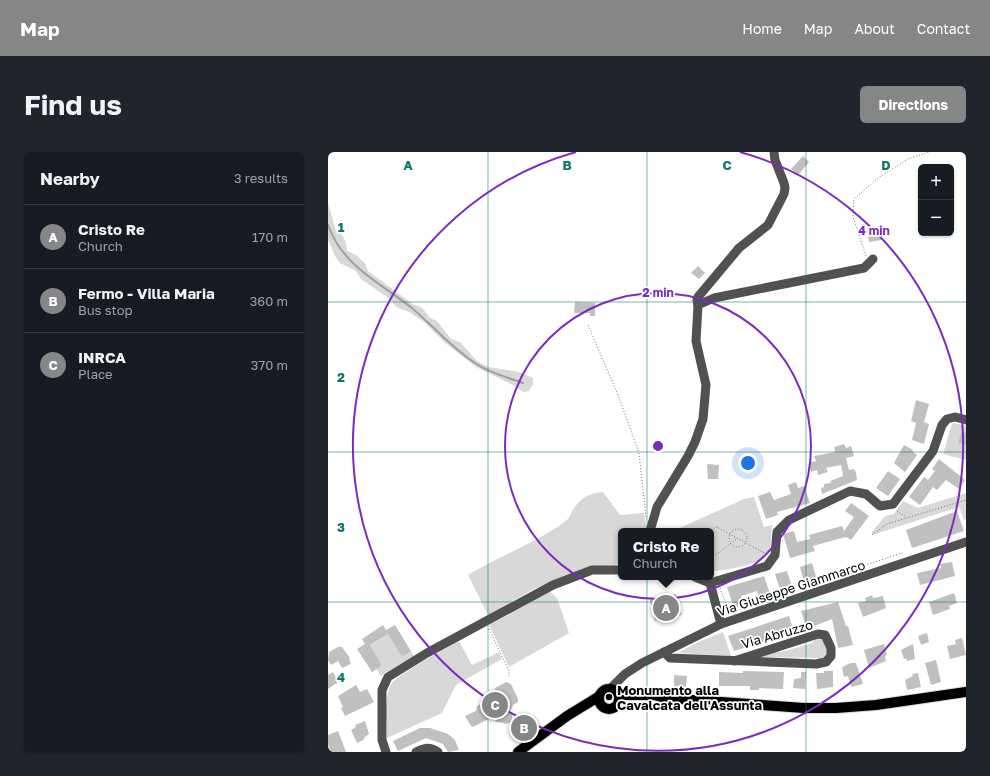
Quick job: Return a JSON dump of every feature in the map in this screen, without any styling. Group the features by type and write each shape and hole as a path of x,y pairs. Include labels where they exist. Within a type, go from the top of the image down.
{"main road":[{"path":"518,752 560,722 599,701 601,692 606,688 616,694 654,695 665,698 804,708 836,708 876,705 966,692"},
{"path":"599,701 608,709 612,708 616,694"}],"street":[{"path":"651,528 657,507 688,456 695,442 703,419 706,385 696,341 697,300 739,248 768,225 784,194 784,183 777,167 774,152"},
{"path":"698,305 714,298 864,268 871,261"},
{"path":"702,580 710,583 767,566 775,555 777,532 789,520 850,491 866,494 880,506 893,504 933,451 942,425 948,419 955,417 966,420"},
{"name":"Via Giuseppe Giammarco","path":"616,694 630,672 664,652 721,624 966,542"},
{"path":"386,752 382,740 382,690 388,677 427,652 553,585 592,570 618,570"},
{"path":"710,583 721,624"},
{"name":"Via Abruzzo","path":"664,652 670,658 734,661 816,664 826,662 831,656 831,648 825,635 818,634 734,661"},
{"path":"416,752 424,748 430,748 438,752"}],"path":[{"path":"871,261 853,217 854,199 878,178 908,159 929,152"},
{"path":"588,325 618,395 639,453 647,519"},
{"path":"872,535 887,524 966,500"},
{"path":"887,505 906,518"},
{"path":"714,528 717,526 768,555"},
{"path":"731,544 729,539 730,534 735,530 744,532 747,537 746,543"},
{"path":"714,556 738,538"},
{"path":"731,544 739,547 746,543"},
{"path":"829,583 827,578 902,553 903,557"},
{"path":"720,585 729,613 731,614"},
{"path":"486,623 509,671 509,676"}],"shaded area":[{"path":"328,203 336,231 344,239 347,251 356,255 365,263 368,271 414,305 419,306 424,310 429,317 437,321 451,339 460,342 477,361 488,367 519,372 533,378 533,384 529,391 523,392 515,386 476,367 444,342 424,322 409,312 396,307 390,299 361,279 356,271 340,263 328,240"},
{"path":"954,423 966,426 966,460 943,454 952,424"},
{"path":"603,492 620,515 644,513 646,528 618,528 618,564 591,568 565,575 534,589 488,615 468,575 555,528 567,520 582,499 593,494"},
{"path":"966,493 966,519 964,520 959,507 872,535 872,532 885,516 894,514 903,501 918,508"},
{"path":"754,497 764,527 772,525 771,544 768,553 758,561 750,564 714,571 714,528 680,528 744,499"},
{"path":"550,592 557,598 569,633 509,667 489,625"},
{"path":"723,632 731,656 678,653 696,643"},
{"path":"388,634 402,656 411,651 414,656 380,676 377,669 382,666 374,653 367,647"},
{"path":"815,638 825,640 828,657 818,661 817,658 765,657 764,660 743,660 773,650 781,652 813,643"},
{"path":"459,641 472,665 499,652 502,659 456,685 442,713 387,738 386,705 390,686 401,675"}],"building":[{"path":"803,156 809,162 798,175 791,169"},
{"path":"880,227 881,240 869,242 867,229"},
{"path":"698,266 705,273 699,279 691,273"},
{"path":"575,302 595,303 595,316 590,316 590,313 574,313"},
{"path":"916,400 929,404 924,422 929,424 924,444 912,440 916,423 911,421"},
{"path":"962,431 966,433 966,445 958,443"},
{"path":"844,444 846,448 851,446 854,456 846,458 849,470 854,469 856,472 857,480 822,494 821,488 824,487 824,484 831,483 830,481 843,476 841,465 826,468 828,472 818,475 817,470 811,472 809,463 816,461 814,456 835,452 834,447"},
{"path":"904,445 913,450 912,451 917,455 905,472 894,463"},
{"path":"939,459 965,480 959,489 946,480 937,490 933,487 920,505 909,497 924,477 928,480 935,471 932,469"},
{"path":"707,464 719,465 718,479 708,479"},
{"path":"888,471 900,479 888,496 876,488"},
{"path":"796,482 798,488 804,486 810,503 777,512 778,515 766,519 758,496 770,492 774,500 791,494 788,485"},
{"path":"851,503 869,516 851,540 846,537 813,546 815,551 790,558 783,534 794,531 797,542 810,539 809,535 842,526 844,531 854,517 845,511"},
{"path":"957,511 964,531 912,548 906,530"},
{"path":"952,562 955,576 920,585 917,573 941,568 940,564"},
{"path":"812,563 818,583 805,586 800,567"},
{"path":"787,571 793,590 781,593 775,574"},
{"path":"764,576 771,597 760,600 757,591 741,596 744,605 734,608 727,587"},
{"path":"954,593 957,603 949,606 950,609 933,615 929,602"},
{"path":"676,594 681,615 655,621 650,600"},
{"path":"872,595 873,598 883,596 886,608 863,617 858,603 866,601 865,598"},
{"path":"838,602 846,626 848,626 853,645 838,648 832,619 807,629 801,611"},
{"path":"789,616 794,632 734,651 728,636"},
{"path":"383,625 386,630 395,625 411,651 402,657 388,634 370,645 382,666 372,672 357,649 365,644 362,639"},
{"path":"927,633 929,642 921,645 918,636"},
{"path":"962,638 966,655 950,659 947,646 956,644 955,640"},
{"path":"884,644 887,655 885,656 886,661 869,668 864,650"},
{"path":"913,644 915,659 907,661 906,658 904,659 901,650"},
{"path":"338,647 342,647 350,658 351,664 342,668 338,661 331,665 328,660 329,652"},
{"path":"936,660 941,682 931,685 925,663"},
{"path":"851,663 856,663 863,684 851,687 848,676 844,677 842,667"},
{"path":"743,671 784,672 783,689 759,688 759,690 750,690 750,686 719,686 719,672 743,673"},
{"path":"824,671 833,671 833,687 817,689 816,673 824,673"},
{"path":"333,672 338,682 328,689 328,675"},
{"path":"801,672 806,672 805,689 793,688 794,679 801,678"},
{"path":"918,673 921,687 907,690 905,680 913,676 912,674"},
{"path":"674,675 687,676 686,687 674,686"},
{"path":"506,682 511,684 518,699 518,702 513,705 510,712 513,713 511,722 506,724 495,721 496,715 473,727 471,726 465,716 476,711 477,706 490,699 491,696 493,697 495,688"},
{"path":"356,685 360,692 367,689 374,702 345,716 338,696"},
{"path":"365,721 369,734 357,743 351,730 356,727 355,725"},
{"path":"420,728 430,728 448,734 455,740 459,750 448,752 443,744 426,738 398,751 393,741"},
{"path":"338,731 346,752 331,752 328,744 328,735"}],"waterway":[{"path":"328,225 335,240 353,263 364,273 413,309 459,351 486,370 523,383"}],"place":[{"name":"Cristo Re","path":"666,608"},
{"name":"Monumento alla Cavalcata dell'Assunta","path":"609,697"},
{"name":"INRCA","path":"495,705"},
{"name":"Fermo - Villa Maria","path":"524,728"}]}
